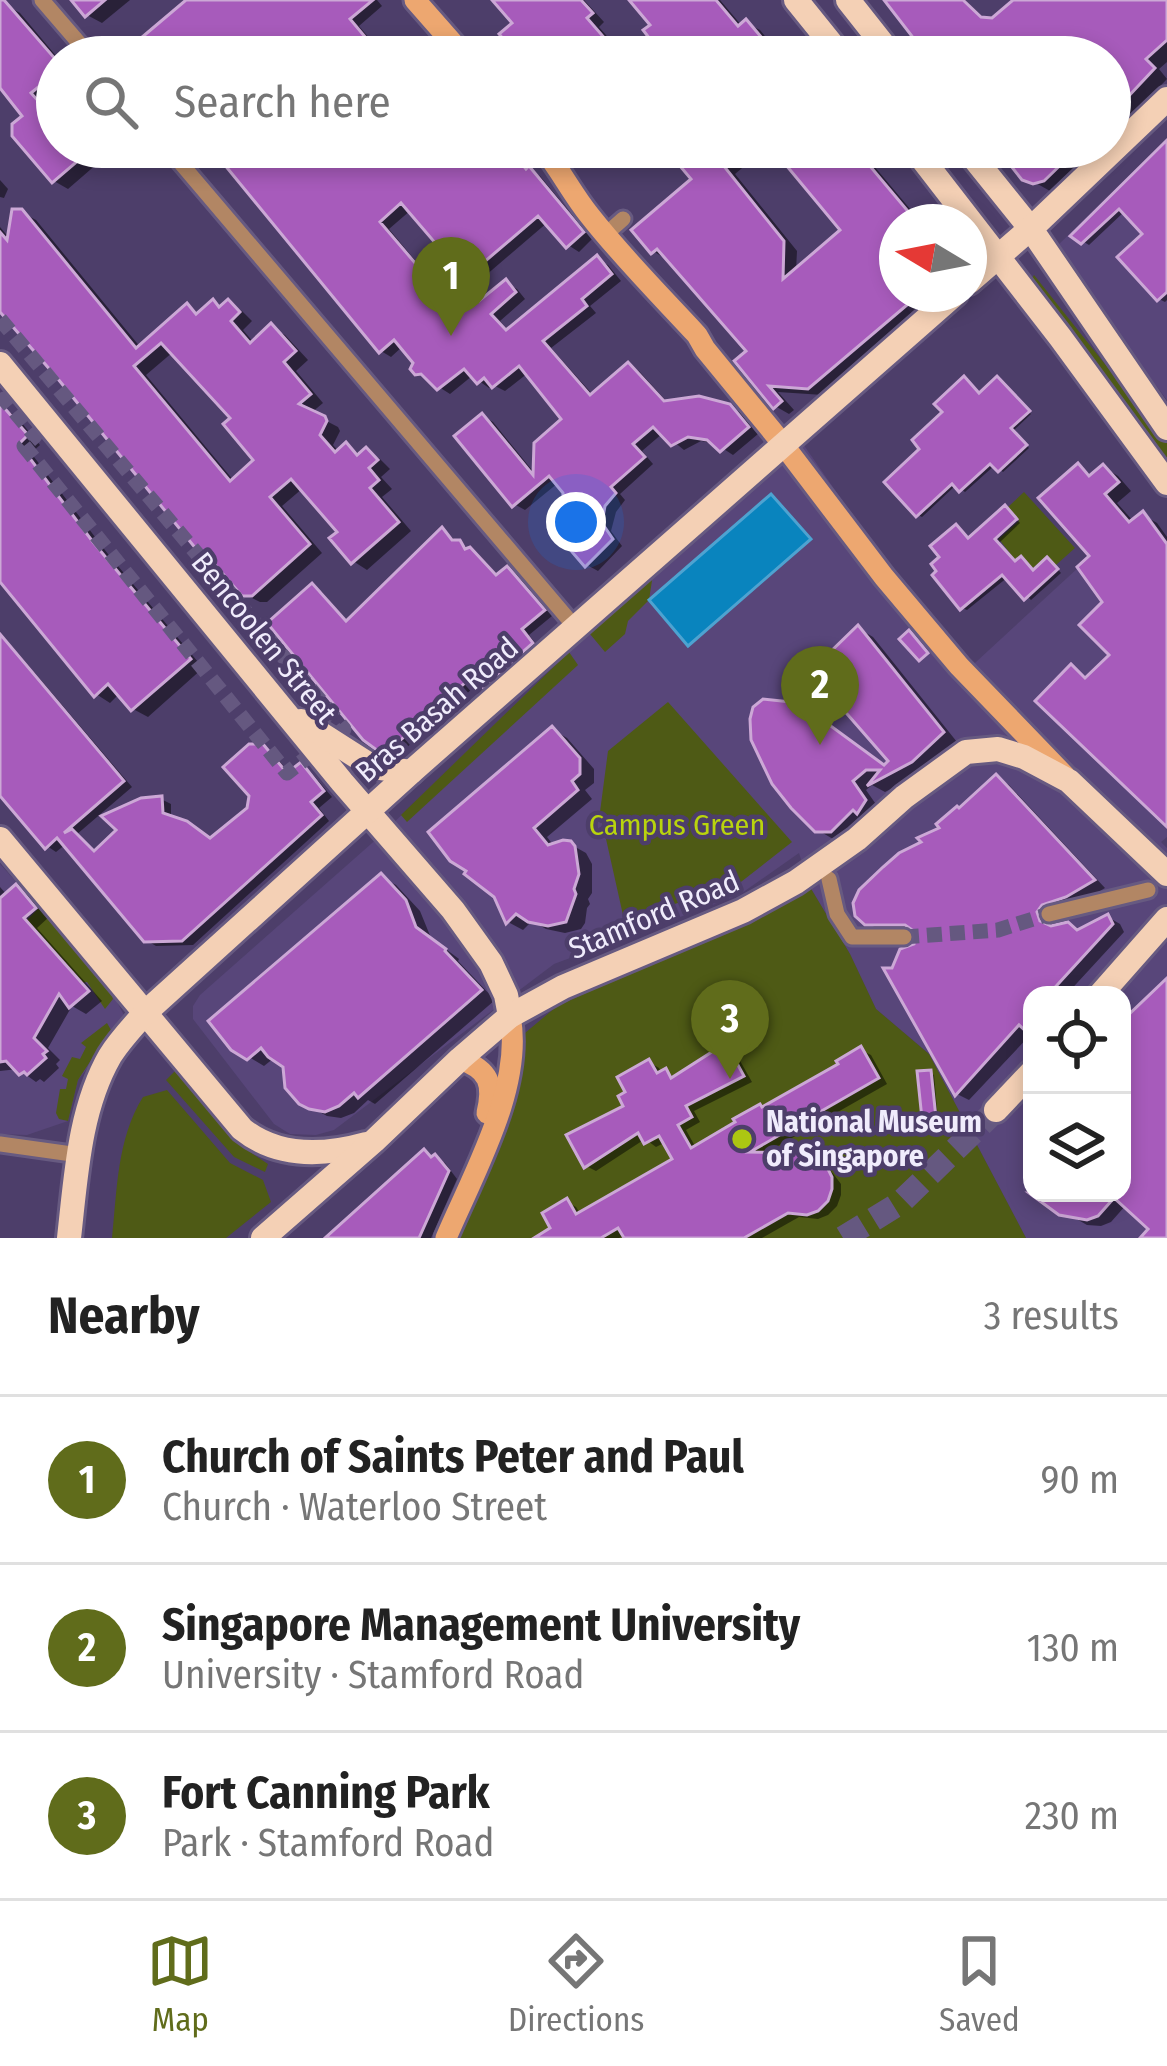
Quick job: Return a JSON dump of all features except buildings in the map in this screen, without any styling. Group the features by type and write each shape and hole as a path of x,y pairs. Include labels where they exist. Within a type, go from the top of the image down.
{"main road":[{"path":"796,0 825,36"},
{"path":"848,0 876,36"},
{"path":"1131,133 1167,99"},
{"path":"930,168 1167,483"},
{"path":"982,168 1030,229 1167,428"},
{"path":"987,267 1094,168"},
{"name":"Bras Basah Road","path":"69,1238 91,1097 111,1055 146,1012 934,312"},
{"name":"Bencoolen Street","path":"0,364 452,910 483,952 506,994 511,1016"},
{"path":"288,715 373,767 411,772"},
{"name":"Stamford Road","path":"263,1238 511,1016 563,987 777,893 816,870 965,752 998,749 1069,781 1157,882"},
{"path":"0,839 255,1140 290,1152 318,1153 374,1142"},
{"path":"1108,986 1167,919"},
{"path":"996,1110 1023,1082"}],"street":[{"path":"42,0 73,36"},
{"path":"415,0 447,36"},
{"path":"185,168 575,627"},
{"path":"557,168 605,235 697,335 959,666 1069,781"},
{"path":"605,235 623,219"},
{"path":"829,879 837,914 852,938 904,937"},
{"path":"1049,914 1157,882"},
{"path":"446,1238 496,1119 511,1069 515,1039 511,1016"},
{"path":"460,1059 478,1066 490,1089 474,1173"},
{"path":"0,1144 79,1155"}],"shaded area":[{"path":"1167,139 1167,400 1053,250"},
{"path":"789,168 866,168 887,204 879,204 879,275"},
{"path":"910,312 954,312 803,444 963,674 1143,508 1167,539 1167,837 1161,842 1167,848 1167,1238 1026,1238 929,1054 876,1009 810,887 799,853 739,895 554,964 334,1130 290,1134 274,1124 193,1019 193,1006 380,836 569,652 922,326"},
{"path":"0,864 107,983 126,1019 78,1080 68,1121 27,1135 0,1134"}],"green space":[{"path":"1034,275 1167,442 1167,464 1030,282"},
{"path":"1024,492 1075,548 1056,565 1047,556 1033,568 1022,556 1016,561 999,539 1019,521 1008,507"},
{"path":"653,574 649,600 628,621 625,634 605,652 590,634"},
{"path":"569,652 578,665 407,822 401,815"},
{"name":"Campus Green","path":"668,702 792,842 737,885 625,924 600,812 608,751"},
{"path":"810,887 876,1009 929,1054 1026,1238 459,1238 512,1103 525,1033 556,1007"},
{"path":"42,905 107,983 113,999 105,1009 87,982 82,983 26,921"},
{"path":"107,1023 111,1030 78,1080 68,1121 59,1119 60,1089 66,1089 68,1079 62,1076 72,1057 80,1059 86,1047 81,1043"},
{"path":"177,1069 235,1142 268,1164 265,1172 234,1157 166,1080"},
{"path":"167,1090 230,1163 263,1180 271,1202 226,1238 112,1238 120,1165 134,1113 143,1097"}],"water":[{"path":"771,494 811,539 688,646 649,600"}],"tunnel":[{"path":"0,319 344,729 287,773 24,446 35,436 4,399 0,402"},
{"path":"904,937 998,930 1049,914"},
{"path":"843,1238 900,1203 996,1110"}],"place":[{"name":"Church of Saints Peter and Paul","path":"451,336"},
{"name":"Singapore Management University","path":"820,745"},
{"name":"Fort Canning Park","path":"730,1079"},
{"name":"National Museum of Singapore","path":"742,1139"}]}
